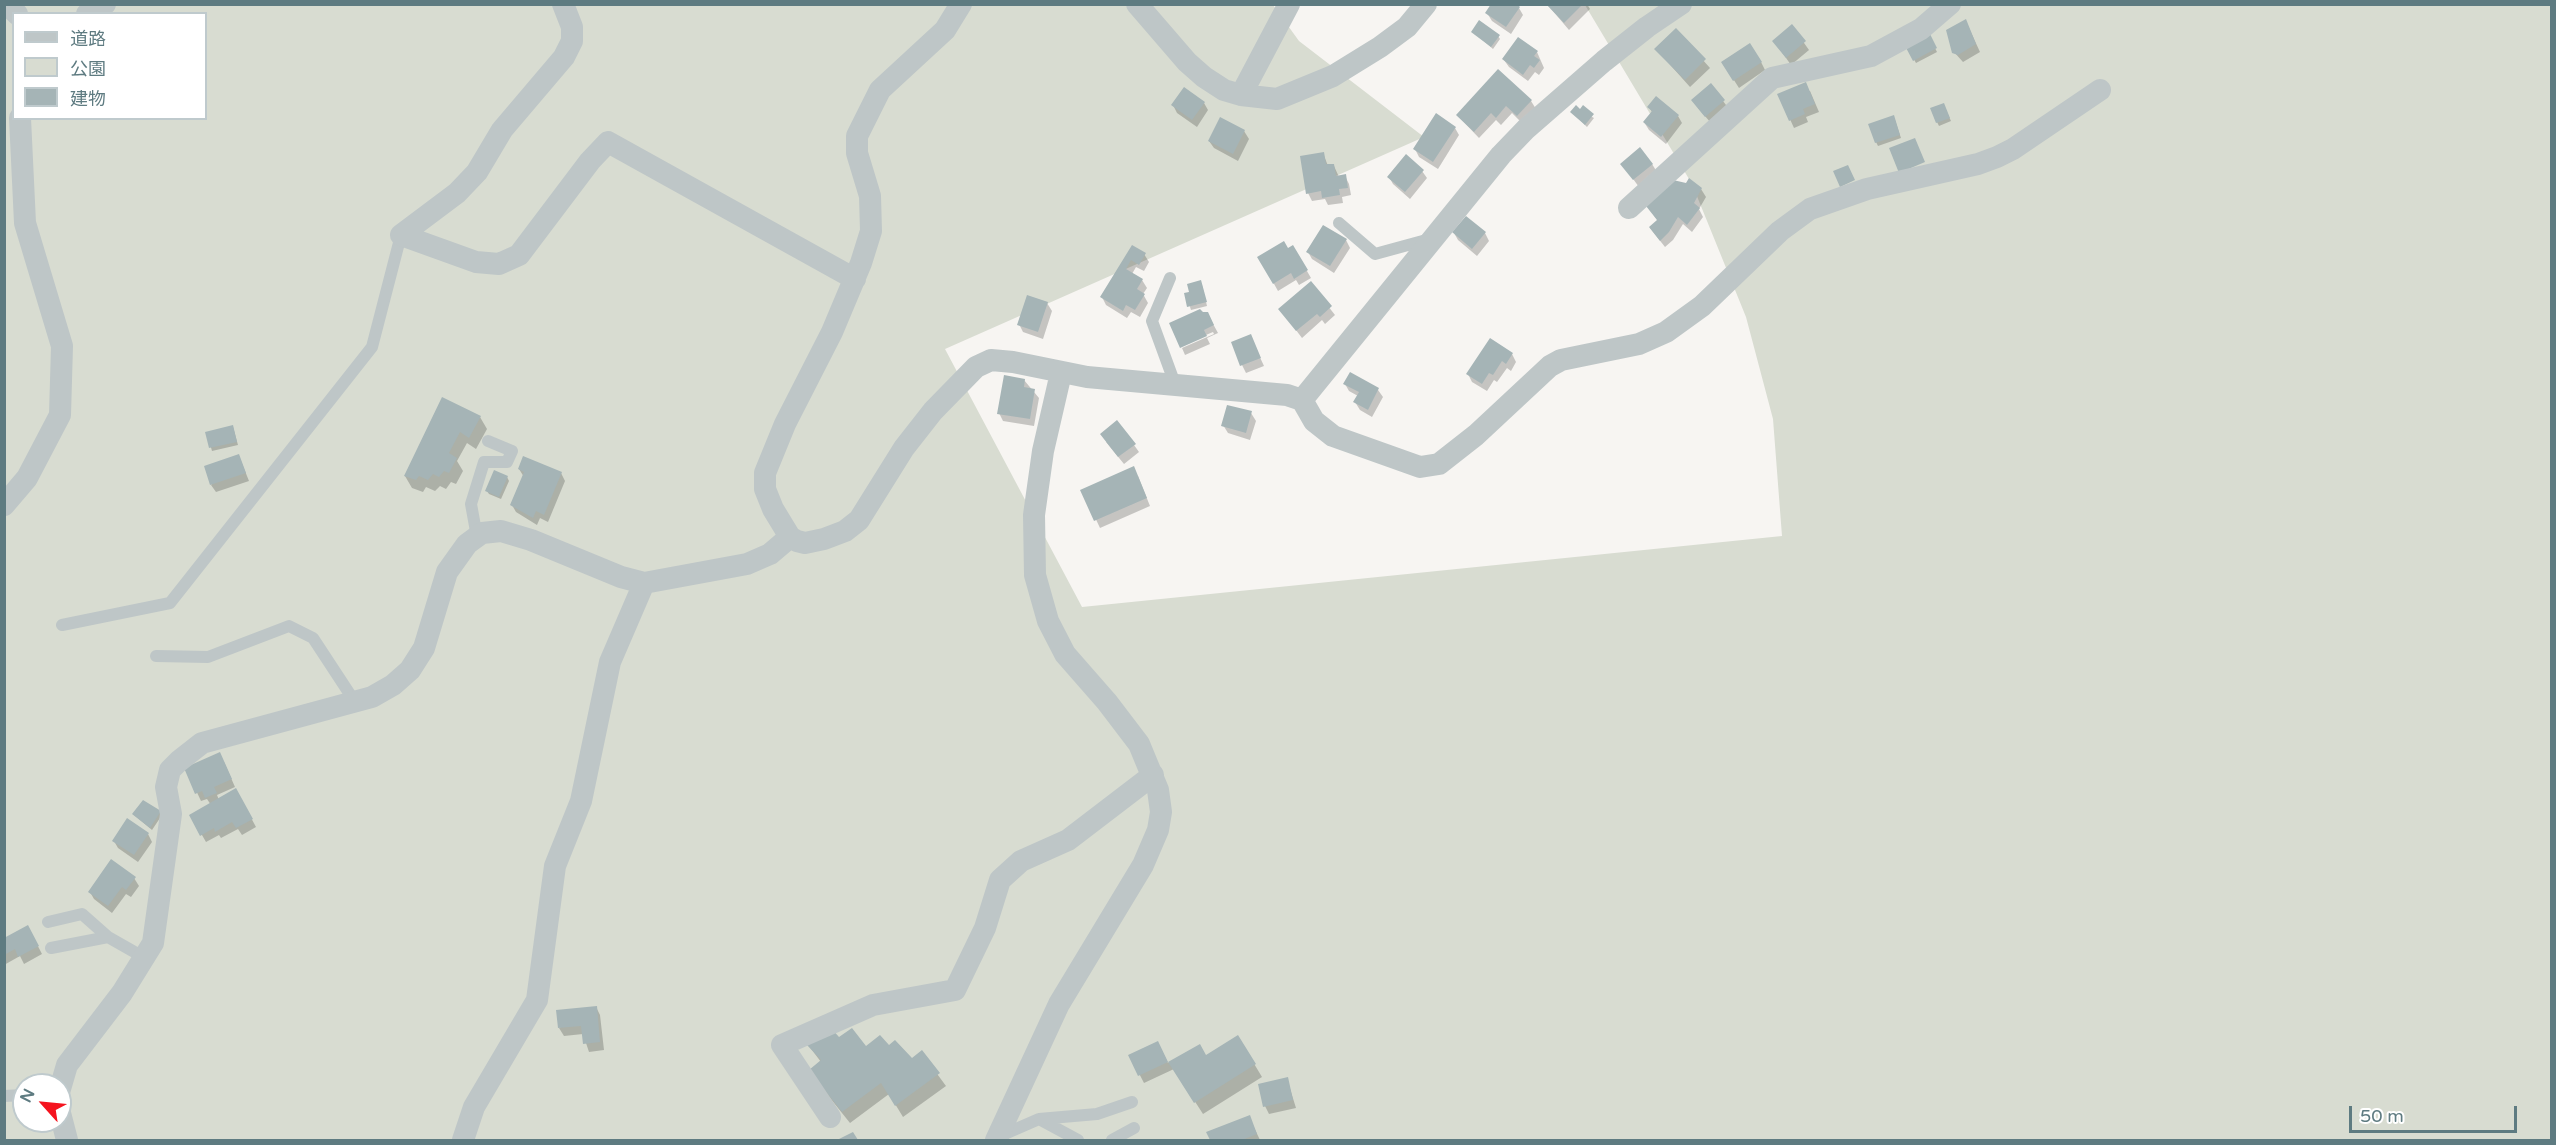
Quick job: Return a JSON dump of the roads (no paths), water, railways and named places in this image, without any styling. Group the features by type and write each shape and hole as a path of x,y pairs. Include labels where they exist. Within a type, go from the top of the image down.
{"street":[{"path":"91,12 105,4"},
{"path":"401,235 457,193 470,179 502,130 564,57 572,41 572,27 563,4"},
{"path":"962,4 945,30 880,90 857,136 857,153 870,196 871,231 855,279 816,366 781,433 765,473 765,489 790,537 805,543 845,531 859,520 904,448 933,411 976,367 991,360 1106,379 1268,392 1302,400 1314,421 1333,436 1420,467 1439,464 1476,435 1550,366 1561,360 1639,344 1666,332 1702,306 1780,231 1810,209 1867,189 1978,164 1997,157 2013,149 2100,90"},
{"path":"1137,4 1187,62 1224,90 1241,95 1277,99 1333,76 1407,27 1426,4"},
{"path":"1241,95 1288,4"},
{"path":"1302,400 1354,339 1431,239 1501,155 1526,129 1604,61 1681,4"},
{"path":"1629,208 1772,78 1871,56 1921,29 1950,4"},
{"path":"4,505 27,478 60,415 62,346 26,223 20,120"},
{"path":"401,235 476,262 500,264 519,255 590,161 608,142 855,279"},
{"path":"998,1138 1059,1004 1143,865 1158,830 1161,812 1153,776 1139,744 1107,702 1065,654 1048,621 1035,575 1034,515 1043,451 1061,373"},
{"path":"65,1073 67,1065 145,958 153,943 171,814 166,787 170,770 202,743 372,697 410,670 424,648 447,572 457,556 482,533 501,531 553,549 621,577 644,583 747,564 771,554 790,537"},
{"path":"463,1140 474,1107 537,1000 555,866 581,801 610,662 644,583"},
{"path":"830,1117 782,1046 873,1005 955,990 984,928 1000,880 1021,861 1068,840 1153,776"}],"lane":[{"path":"1339,223 1375,254 1431,239"},
{"path":"62,625 170,603 372,347 401,235"},
{"path":"1170,278 1152,321 1174,384"},
{"path":"477,537 471,504 484,462 507,462 512,451 488,441"},
{"path":"156,656 208,657 289,626 314,638 355,702"},
{"path":"48,922 82,914 108,937 145,958"},
{"path":"51,948 108,937"},
{"path":"998,1138 1039,1119 1097,1114 1132,1102"},
{"path":"1039,1119 1078,1140"},
{"path":"1112,1140 1134,1128"}]}
